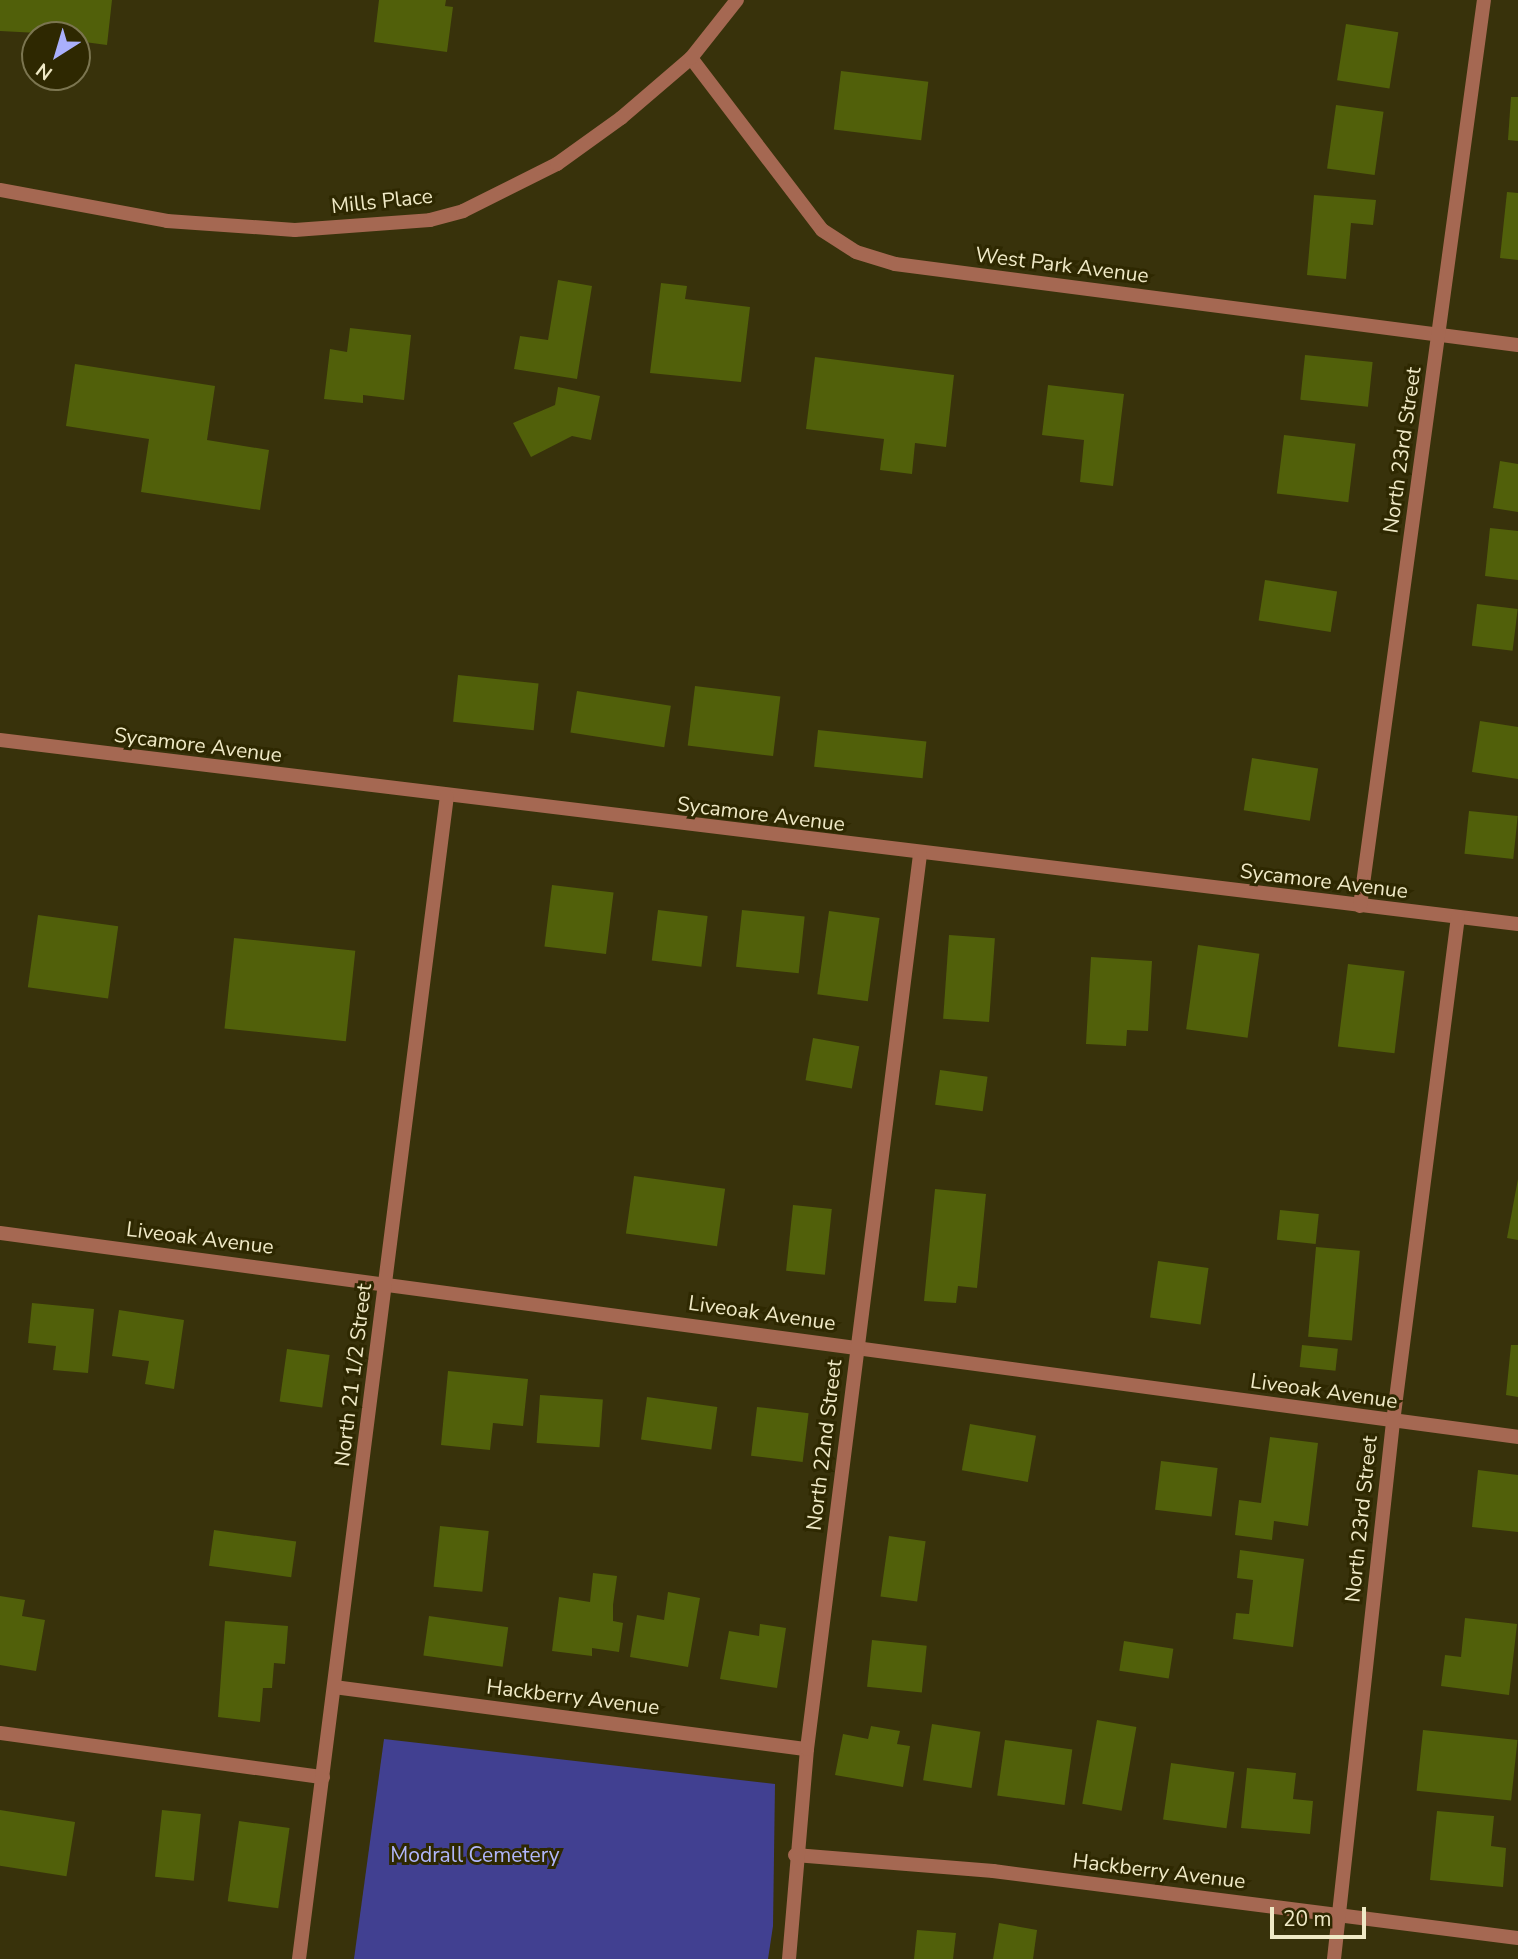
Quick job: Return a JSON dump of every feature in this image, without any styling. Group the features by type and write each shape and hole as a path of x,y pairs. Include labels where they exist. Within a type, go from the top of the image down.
{"street":[{"name":"Mills Place","path":"0,190 167,221 295,230 430,219 463,211 557,164 621,118 691,58 737,0"},
{"name":"North 23rd Street","path":"1360,906 1484,0"},
{"name":"West Park Avenue","path":"691,58 822,230 856,252 895,264 1518,345"},
{"name":"Sycamore Avenue","path":"0,740 920,854 1518,924"},
{"name":"North 21 1/2 Street","path":"299,1959 447,796"},
{"name":"North 22nd Street","path":"789,1959 795,1855 807,1749 920,854"},
{"name":"North 23rd Street","path":"1334,1959 1341,1915 1393,1422 1458,917"},
{"name":"Liveoak Avenue","path":"0,1234 386,1282 1518,1437"},
{"name":"Hackberry Avenue","path":"334,1688 807,1749"},
{"path":"0,1733 323,1777"},
{"name":"Hackberry Avenue","path":"795,1855 993,1871 1518,1938"}],"green space":[{"name":"Modrall Cemetery","path":"384,1739 775,1784 773,1926 768,1959 354,1959"}],"building":[{"path":"0,0 112,0 107,45 91,43 91,21 21,21 21,32 0,31"},
{"path":"379,0 446,0 445,6 453,7 447,52 374,42"},
{"path":"1346,24 1398,32 1389,89 1337,80"},
{"path":"841,71 928,82 921,140 834,130"},
{"path":"1511,97 1518,97 1518,141 1508,140"},
{"path":"1336,105 1384,112 1375,175 1327,168"},
{"path":"1507,192 1518,193 1518,260 1500,258"},
{"path":"1314,195 1376,200 1373,225 1351,223 1346,279 1307,275"},
{"path":"558,280 592,286 577,379 514,369 520,336 548,340"},
{"path":"661,283 687,286 685,299 750,307 741,382 650,373"},
{"path":"350,328 411,335 404,400 363,395 363,403 324,399 330,349 347,352"},
{"path":"1305,355 1373,362 1368,407 1300,400"},
{"path":"815,357 954,375 946,447 915,443 912,474 880,470 884,439 806,429"},
{"path":"75,364 215,386 207,440 269,450 260,510 141,492 149,439 66,426"},
{"path":"1048,385 1124,394 1113,486 1080,482 1084,440 1042,435"},
{"path":"558,387 600,396 591,440 572,436 531,457 513,423 555,405"},
{"path":"1284,435 1355,444 1348,502 1277,494"},
{"path":"1500,461 1518,464 1518,512 1493,508"},
{"path":"1490,528 1518,531 1518,580 1485,576"},
{"path":"1265,580 1337,591 1331,632 1259,620"},
{"path":"1477,604 1518,609 1513,651 1472,646"},
{"path":"458,675 539,683 534,730 453,722"},
{"path":"695,686 780,696 773,756 688,746"},
{"path":"577,691 671,706 664,747 570,732"},
{"path":"1480,721 1518,727 1518,779 1472,772"},
{"path":"818,730 926,741 923,778 814,767"},
{"path":"1252,758 1318,768 1310,821 1244,810"},
{"path":"1469,811 1518,816 1513,859 1465,854"},
{"path":"552,885 614,893 606,954 544,947"},
{"path":"658,910 708,916 701,967 652,961"},
{"path":"742,910 805,917 799,973 736,967"},
{"path":"829,911 880,918 868,1001 817,994"},
{"path":"38,915 118,926 108,999 28,987"},
{"path":"949,935 995,938 989,1022 943,1019"},
{"path":"234,938 355,951 346,1041 224,1029"},
{"path":"1198,945 1259,954 1248,1038 1186,1029"},
{"path":"1091,957 1152,961 1148,1031 1127,1030 1126,1046 1086,1044"},
{"path":"1348,964 1405,971 1394,1053 1338,1046"},
{"path":"813,1038 859,1046 852,1089 806,1080"},
{"path":"940,1070 988,1077 983,1111 935,1105"},
{"path":"634,1176 725,1189 717,1246 626,1233"},
{"path":"1518,1179 1518,1240 1507,1238"},
{"path":"935,1189 986,1194 977,1288 958,1286 956,1303 924,1301"},
{"path":"793,1205 832,1209 825,1275 786,1271"},
{"path":"1280,1210 1319,1214 1316,1244 1277,1240"},
{"path":"1316,1247 1360,1251 1352,1340 1308,1337"},
{"path":"1158,1261 1209,1268 1201,1325 1150,1317"},
{"path":"32,1303 94,1309 88,1373 53,1370 56,1346 28,1343"},
{"path":"119,1310 184,1320 174,1389 145,1384 149,1361 112,1356"},
{"path":"1302,1345 1338,1349 1336,1371 1300,1367"},
{"path":"1511,1345 1518,1345 1518,1397 1506,1395"},
{"path":"287,1349 330,1355 322,1407 280,1401"},
{"path":"448,1371 528,1379 523,1426 493,1423 490,1450 441,1445"},
{"path":"540,1395 603,1399 599,1447 537,1443"},
{"path":"647,1397 717,1407 711,1449 641,1440"},
{"path":"757,1407 809,1413 803,1462 751,1456"},
{"path":"970,1424 1036,1436 1028,1482 962,1470"},
{"path":"1270,1437 1318,1443 1308,1526 1274,1521 1272,1540 1235,1535 1239,1500 1261,1503"},
{"path":"1161,1461 1218,1468 1212,1517 1155,1510"},
{"path":"1478,1470 1518,1475 1518,1532 1472,1527"},
{"path":"440,1526 489,1531 482,1592 434,1587"},
{"path":"214,1530 296,1542 291,1577 209,1566"},
{"path":"889,1536 926,1541 917,1602 881,1596"},
{"path":"1240,1550 1304,1559 1293,1647 1233,1639 1236,1613 1249,1614 1253,1580 1237,1578"},
{"path":"593,1573 617,1576 613,1621 623,1623 619,1652 592,1648 592,1656 552,1651 559,1597 590,1602"},
{"path":"668,1592 700,1598 688,1667 630,1657 637,1615 664,1620"},
{"path":"0,1596 25,1600 22,1616 45,1620 36,1671 0,1665"},
{"path":"429,1616 508,1627 503,1667 423,1656"},
{"path":"1465,1618 1517,1624 1509,1695 1441,1686 1445,1655 1461,1657"},
{"path":"225,1621 288,1626 285,1664 274,1663 272,1688 263,1688 260,1722 218,1717"},
{"path":"760,1624 786,1628 777,1688 720,1679 729,1631 759,1636"},
{"path":"872,1640 927,1646 922,1692 867,1687"},
{"path":"1124,1641 1173,1649 1169,1678 1119,1671"},
{"path":"1097,1720 1136,1727 1122,1811 1082,1804"},
{"path":"932,1724 980,1732 971,1788 923,1780"},
{"path":"871,1726 900,1731 897,1744 910,1746 903,1787 835,1775 843,1734 868,1739"},
{"path":"1423,1730 1517,1740 1511,1801 1417,1791"},
{"path":"1005,1740 1072,1749 1065,1805 997,1795"},
{"path":"1171,1763 1234,1772 1226,1828 1163,1819"},
{"path":"1247,1768 1296,1773 1293,1799 1313,1801 1310,1834 1241,1828"},
{"path":"0,1810 75,1822 66,1876 0,1866"},
{"path":"162,1810 201,1814 194,1881 155,1877"},
{"path":"1437,1811 1494,1816 1491,1846 1506,1848 1503,1887 1430,1880"},
{"path":"239,1821 290,1828 278,1908 228,1901"},
{"path":"999,1923 1037,1930 1033,1959 993,1959"},
{"path":"917,1930 956,1933 953,1959 914,1959"}]}
